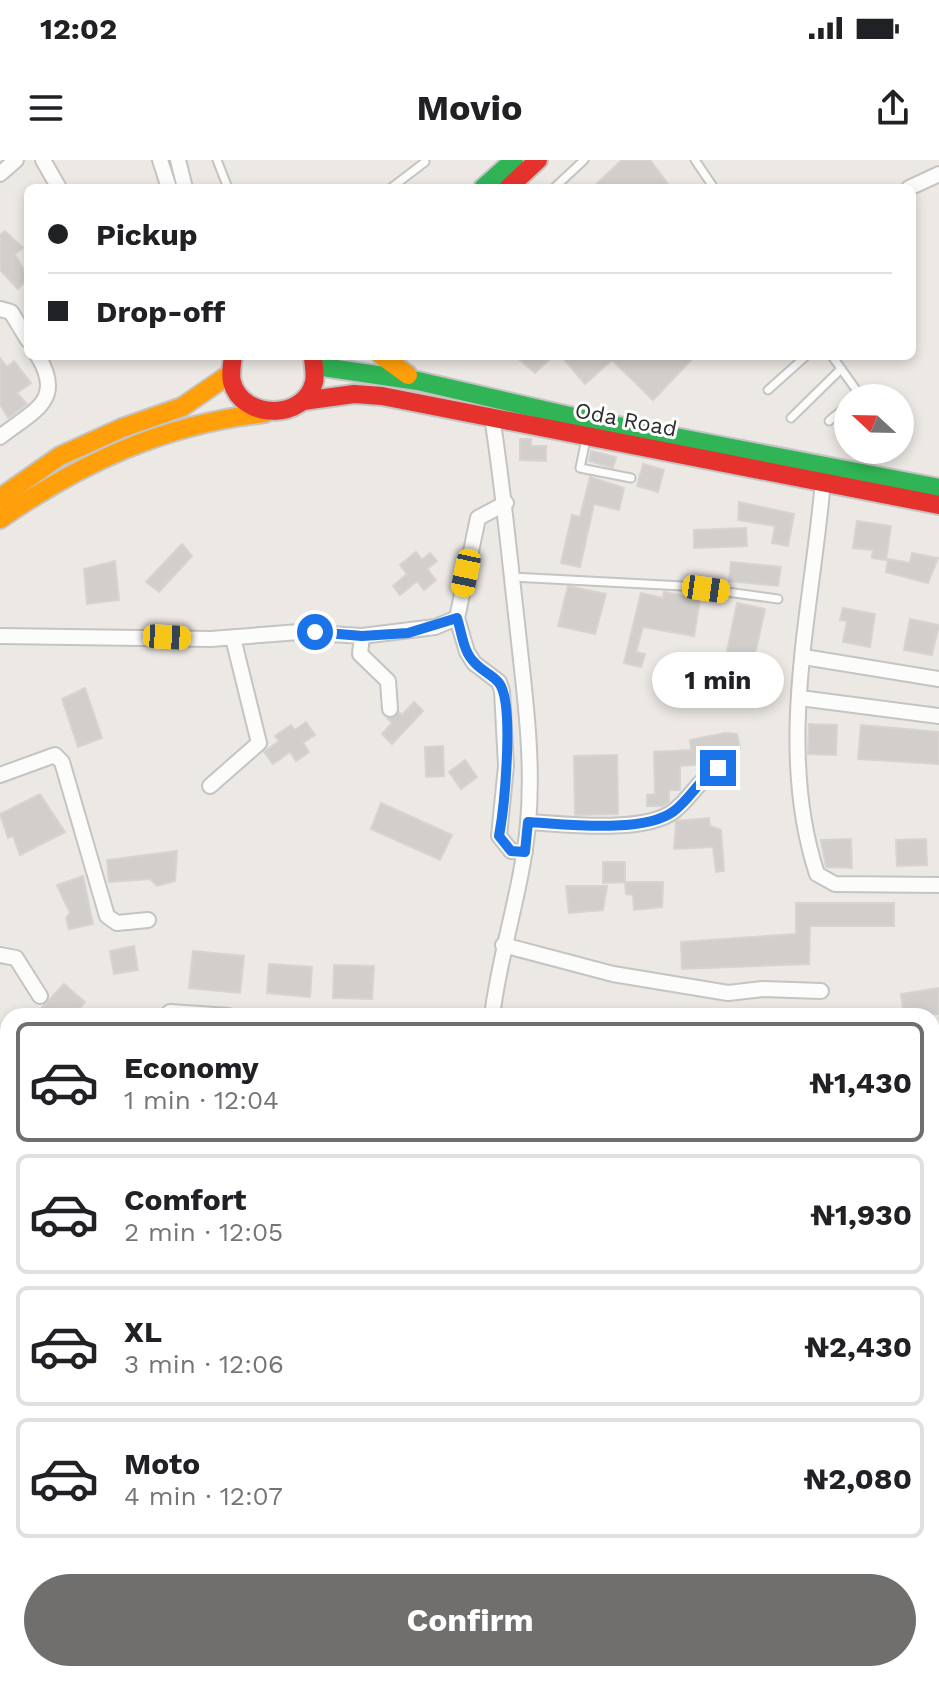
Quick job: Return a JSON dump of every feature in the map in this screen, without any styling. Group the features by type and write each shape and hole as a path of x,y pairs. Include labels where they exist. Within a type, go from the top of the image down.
{"street":[{"path":"0,174 16,160"},
{"path":"43,160 57,184"},
{"path":"160,160 168,184"},
{"path":"178,160 184,184"},
{"path":"487,184 514,160"},
{"path":"512,184 538,160"},
{"path":"916,185 939,174"},
{"path":"0,309 11,312 24,333"},
{"path":"0,437 46,400 51,388 49,374 40,360"},
{"path":"385,360 418,381"},
{"path":"0,498 60,456 122,428 182,407 231,361 241,399 265,413"},
{"path":"303,401 311,390 315,361"},
{"name":"Oda Road","path":"315,361 587,420 939,488"},
{"name":"Oda Road","path":"0,519 68,473 160,432 223,415 292,409 303,401 354,394 382,396 939,505"},
{"path":"492,417 506,503 528,722 525,852 503,945 493,1008"},
{"path":"823,481 796,758 799,806 817,874 835,884 939,885"},
{"path":"506,503 478,518 457,618 467,652 474,663 499,682 502,691 506,766 499,836 511,851 525,852"},
{"path":"0,636 233,638 299,632 362,636 408,633 457,618"},
{"path":"362,636 360,654 388,681 390,709"},
{"path":"210,786 259,743 233,638"},
{"path":"804,657 939,679"},
{"path":"800,698 939,716"},
{"path":"0,775 55,755 62,762 107,916 117,923 148,920"},
{"path":"528,822 610,827 662,817 686,800 702,777 718,768"},
{"path":"503,945 613,974 728,993 763,989 821,991"},
{"path":"0,955 8,955 20,962 40,996"}],"lane":[{"path":"217,160 226,184"},
{"path":"558,184 584,160"},
{"path":"695,160 711,184"},
{"path":"396,184 425,162"},
{"path":"768,390 802,360"},
{"path":"835,360 851,384"},
{"path":"791,418 841,369"},
{"path":"829,421 834,417"},
{"path":"586,437 580,468 631,478"},
{"path":"512,577 683,586 778,599"}],"building":[{"path":"622,160 650,160 668,184 596,184"},
{"path":"5,231 23,248 15,254 24,271 24,282 18,289 0,270 0,235"},
{"path":"0,358 7,367 14,361 31,383 17,393 27,404 8,418 0,404"},
{"path":"520,360 549,360 535,373"},
{"path":"564,360 612,360 585,384"},
{"path":"612,360 691,360 653,400"},
{"path":"520,439 531,439 531,446 546,446 546,461 520,460"},
{"path":"591,451 616,457 613,468 589,461"},
{"path":"643,464 664,470 658,492 637,486"},
{"path":"590,477 624,488 619,510 594,504 580,567 561,563 572,515 580,517"},
{"path":"739,502 794,514 788,546 772,543 775,526 738,520"},
{"path":"857,521 891,526 886,560 872,558 873,550 853,548"},
{"path":"746,528 747,546 694,548 694,530"},
{"path":"182,544 192,556 159,592 146,582"},
{"path":"416,552 422,560 430,553 437,561 427,569 436,580 424,590 417,581 400,595 393,586 407,574 400,565"},
{"path":"912,553 938,558 928,583 886,572 888,559 910,563"},
{"path":"115,561 119,600 87,604 84,569"},
{"path":"731,562 781,567 778,586 729,581"},
{"path":"568,586 606,594 595,634 558,626"},
{"path":"664,592 700,599 694,636 643,627 636,652 645,654 641,667 624,663 641,593 663,598"},
{"path":"737,603 765,609 752,667 725,661"},
{"path":"843,608 875,614 870,647 843,642 847,621 840,620"},
{"path":"910,619 939,625 932,655 904,650"},
{"path":"85,688 102,738 78,747 62,699"},
{"path":"414,702 423,711 392,744 382,734 392,723 388,719 399,712 402,715"},
{"path":"306,722 315,735 303,743 309,752 296,761 290,752 273,764 264,752 279,741 275,736 291,725 295,730"},
{"path":"809,724 837,725 836,755 808,754"},
{"path":"861,725 939,732 939,764 858,759"},
{"path":"725,733 737,734 740,749 706,764 680,766 680,790 669,790 669,802 662,806 647,806 647,795 655,794 654,752 691,750 690,740"},
{"path":"443,746 444,776 426,777 425,747"},
{"path":"617,755 618,814 575,815 574,756"},
{"path":"465,760 477,777 461,789 449,772"},
{"path":"40,794 65,832 20,855 13,836 8,838 0,814"},
{"path":"381,803 452,835 440,860 371,829"},
{"path":"709,818 710,826 721,830 724,871 716,872 713,847 674,849 676,821"},
{"path":"851,839 852,868 826,867 821,840"},
{"path":"926,839 927,865 897,866 896,840"},
{"path":"177,851 175,881 157,886 150,879 109,882 107,860"},
{"path":"603,862 625,862 625,882 603,883"},
{"path":"83,876 93,924 69,929 66,918 70,913 57,885"},
{"path":"625,882 663,882 662,907 634,910 633,895 626,894"},
{"path":"566,886 607,886 603,910 569,913"},
{"path":"796,903 894,903 894,926 810,926 809,964 682,969 681,942 796,934"},
{"path":"134,946 138,970 114,974 110,951"},
{"path":"193,951 244,956 240,993 189,988"},
{"path":"269,964 312,967 310,997 267,993"},
{"path":"334,965 374,966 372,999 333,998"},
{"path":"64,984 85,1002 80,1008 42,1008"},
{"path":"939,988 939,1008 903,1008 901,994"}],"traffic: fast":[{"path":"487,184 514,160"},
{"path":"316,366 418,381 587,420 939,488"}],"traffic: slow":[{"path":"387,360 408,375"},
{"path":"0,498 60,456 122,428 182,407 230,374"},
{"path":"0,519 62,480 126,449 193,426 265,413"}],"traffic: jam":[{"path":"512,184 538,160"},
{"path":"232,360 231,379 238,395 248,404 273,411 299,404 308,395 315,379 313,360"},
{"path":"303,401 354,394 382,396 939,505"}],"route":[{"path":"315,632 362,636 408,633 457,618 467,652 474,663 499,682 506,705 506,766 499,836 511,851 525,852 528,822 610,827 662,817 686,800 702,777 718,768"}]}
